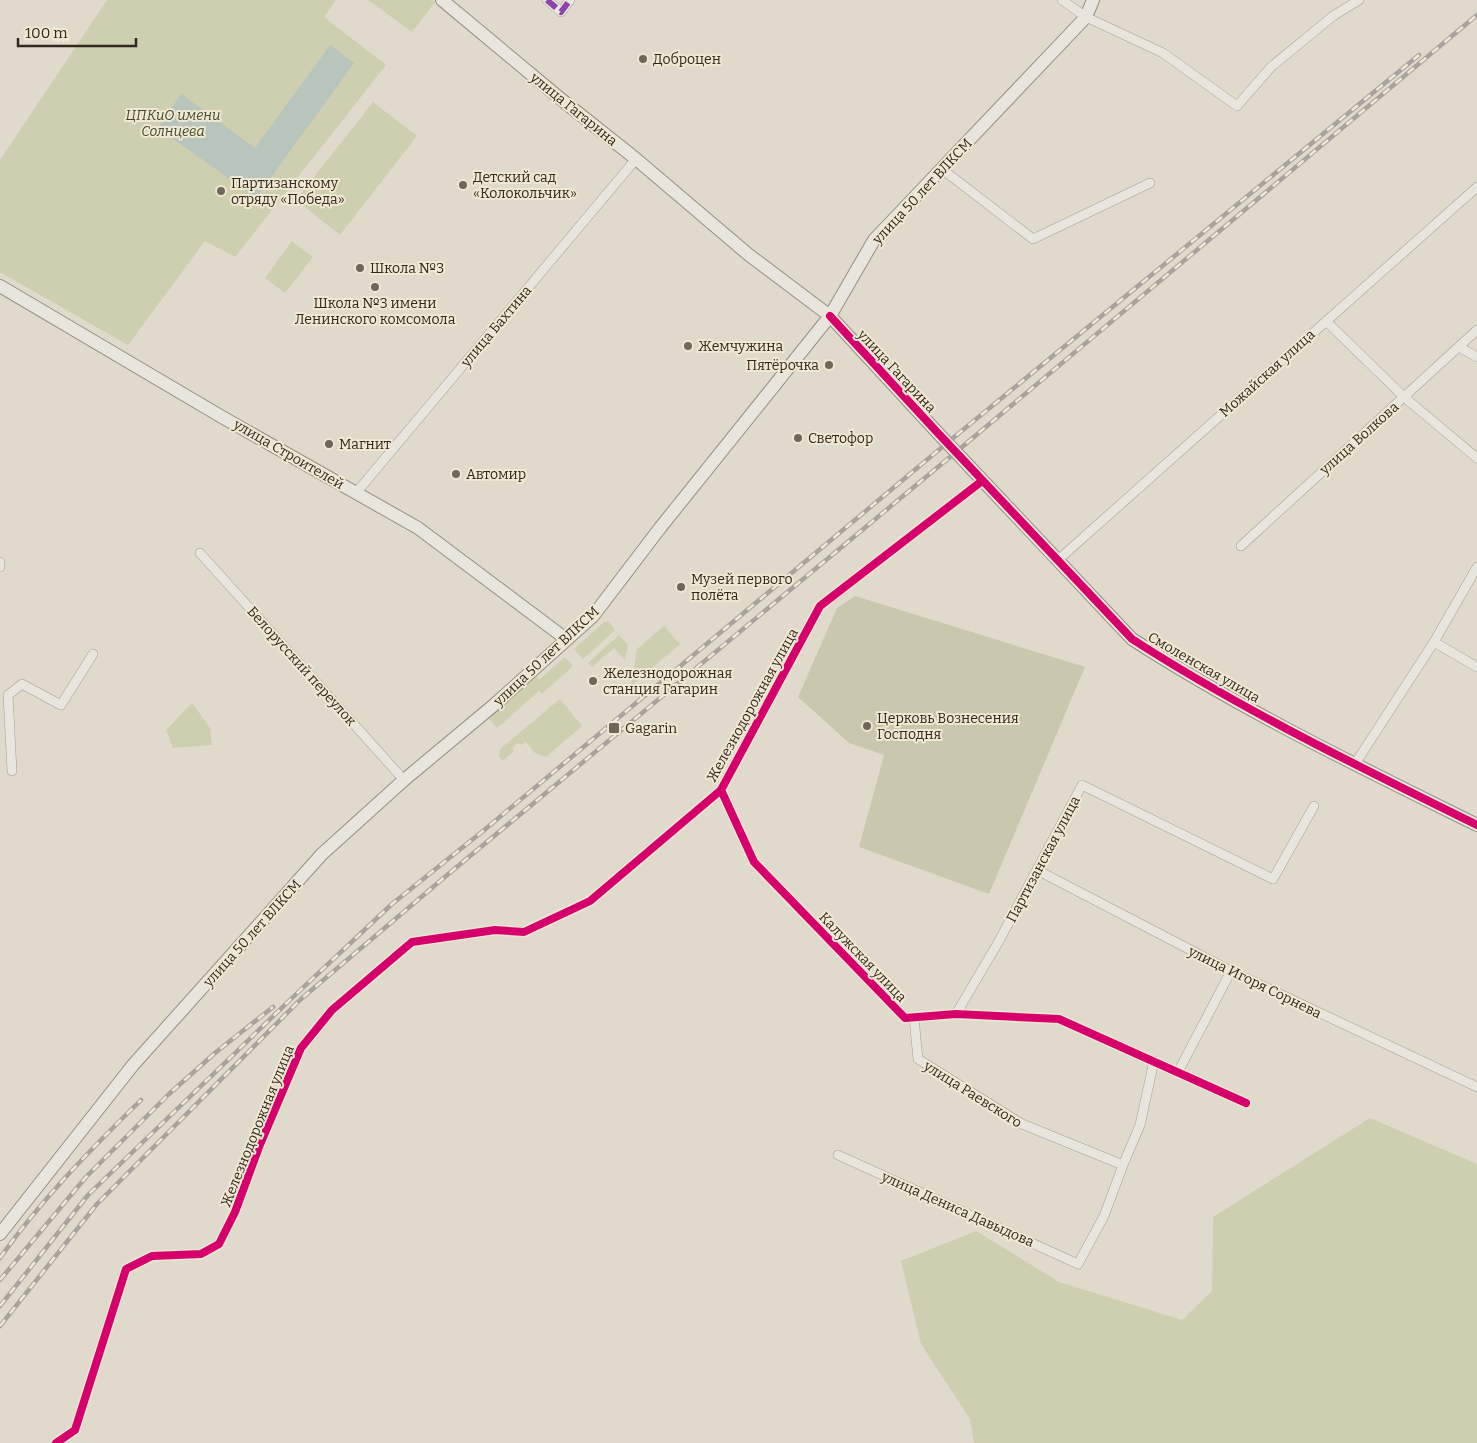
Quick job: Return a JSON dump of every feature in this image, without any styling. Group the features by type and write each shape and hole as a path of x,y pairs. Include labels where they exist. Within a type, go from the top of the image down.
{"main road":[{"name":"улица Гагарина","path":"442,0 636,159 749,255 830,316 947,443"},
{"name":"улица 50 лет ВЛКСМ","path":"0,1234 133,1065 322,854 404,780 494,705 593,616 665,522 830,316 874,240 1086,17 1093,0"},
{"name":"улица Строителей","path":"0,286 418,528 566,639"},
{"name":"Смоленская улица","path":"947,443 1132,639 1226,695 1355,764 1477,825"}],"street":[{"path":"547,0 561,12 570,0"},
{"path":"1062,0 1086,17 1163,53 1237,106 1271,67 1334,16 1359,0"},
{"name":"улица Бахтина","path":"356,493 636,159"},
{"path":"942,169 1034,239 1150,183"},
{"name":"Можайская улица","path":"1058,560 1477,187"},
{"path":"1326,321 1404,397 1477,458"},
{"name":"улица Волкова","path":"1240,546 1477,330"},
{"path":"1460,347 1477,357"},
{"name":"Железнодорожная улица","path":"56,1443 75,1430 126,1269 152,1256 201,1254 219,1244 235,1212 259,1147 301,1048 332,1010 412,942 495,930 524,932 590,901 721,790 820,606 982,481"},
{"name":"Белорусский переулок","path":"200,553 404,780"},
{"path":"0,562 0,567"},
{"path":"1355,764 1434,642 1477,567"},
{"path":"1434,642 1477,667"},
{"path":"12,771 8,695 22,684 61,705 93,654"},
{"name":"Партизанская улица","path":"956,1014 1000,942 1082,785 1273,879 1314,806"},
{"name":"Калужская улица","path":"721,790 754,862 905,1018 956,1014 1060,1019 1246,1103"},
{"name":"улица Игоря Сорнева","path":"1037,870 1231,971 1477,1087"},
{"path":"1178,1072 1231,971"},
{"name":"улица Раевского","path":"914,1018 918,1059 1022,1124 1123,1165"},
{"path":"1123,1165 1140,1126 1154,1061"},
{"name":"улица Дениса Давыдова","path":"838,1155 1078,1264 1104,1216 1123,1165"}],"green space":[{"name":"ЦПКиО имени Солнцева","path":"107,0 336,0 324,17 386,65 235,257 205,241 128,345 0,272 0,160"},
{"path":"368,0 432,0 435,2 412,32"},
{"path":"373,102 417,136 340,235 296,200"},
{"path":"292,241 313,257 285,293 265,278"},
{"path":"855,596 1085,667 989,894 859,847 884,755 849,743 798,697 837,608"},
{"path":"604,622 609,622 615,630 583,659 574,649"},
{"path":"664,626 680,644 631,686 637,649"},
{"path":"619,635 628,645 625,660 614,648 592,667 588,663"},
{"path":"565,657 573,666 542,694 539,691 497,728 488,718 536,676 540,679"},
{"path":"560,699 582,726 546,757 535,753 526,742 521,745 518,743 512,748 514,751 504,760 501,759 499,756 500,749"},
{"path":"192,703 210,728 212,745 173,748 166,730"},
{"path":"1370,1118 1477,1164 1477,1443 974,1443 970,1419 921,1344 901,1261 976,1231 1059,1282 1182,1320 1212,1291 1213,1217"}],"shaded area":[{"path":"330,45 354,63 256,198 158,128 181,94 255,148"}],"railway":[{"path":"0,1326 97,1204 301,999 1477,15"},
{"path":"0,1306 88,1195 392,904 483,831 947,443 1419,55"},
{"path":"0,1280 86,1177 169,1094 215,1053 273,1007"},
{"path":"0,1258 32,1216 67,1176 141,1100"}],"marked path":[{"path":"547,0 561,12 570,0"}],"cycle path":[{"path":"830,316 1132,639 1259,714 1477,825"},
{"path":"56,1443 75,1430 126,1269 152,1256 201,1254 219,1244 235,1212 259,1147 301,1048 332,1010 412,942 495,930 524,932 590,901 721,790 820,606 982,481"},
{"path":"721,790 754,862 905,1018 956,1014 1059,1019 1246,1103"}],"place":[{"name":"Доброцен","path":"643,59"},
{"name":"Детский сад «Колокольчик»","path":"463,185"},
{"name":"Партизанскому отряду «Победа»","path":"221,191"},
{"name":"Школа №3","path":"360,268"},
{"name":"Школа №3 имени Ленинского комсомола","path":"375,287"},
{"name":"Жемчужина","path":"688,346"},
{"name":"Пятёрочка","path":"829,365"},
{"name":"Светофор","path":"798,438"},
{"name":"Магнит","path":"329,444"},
{"name":"Автомир","path":"456,474"},
{"name":"Музей первого полёта","path":"681,587"},
{"name":"Железнодорожная станция Гагарин","path":"593,681"},
{"name":"Церковь Вознесения Господня","path":"867,726"},
{"name":"Gagarin","path":"614,728"}]}
